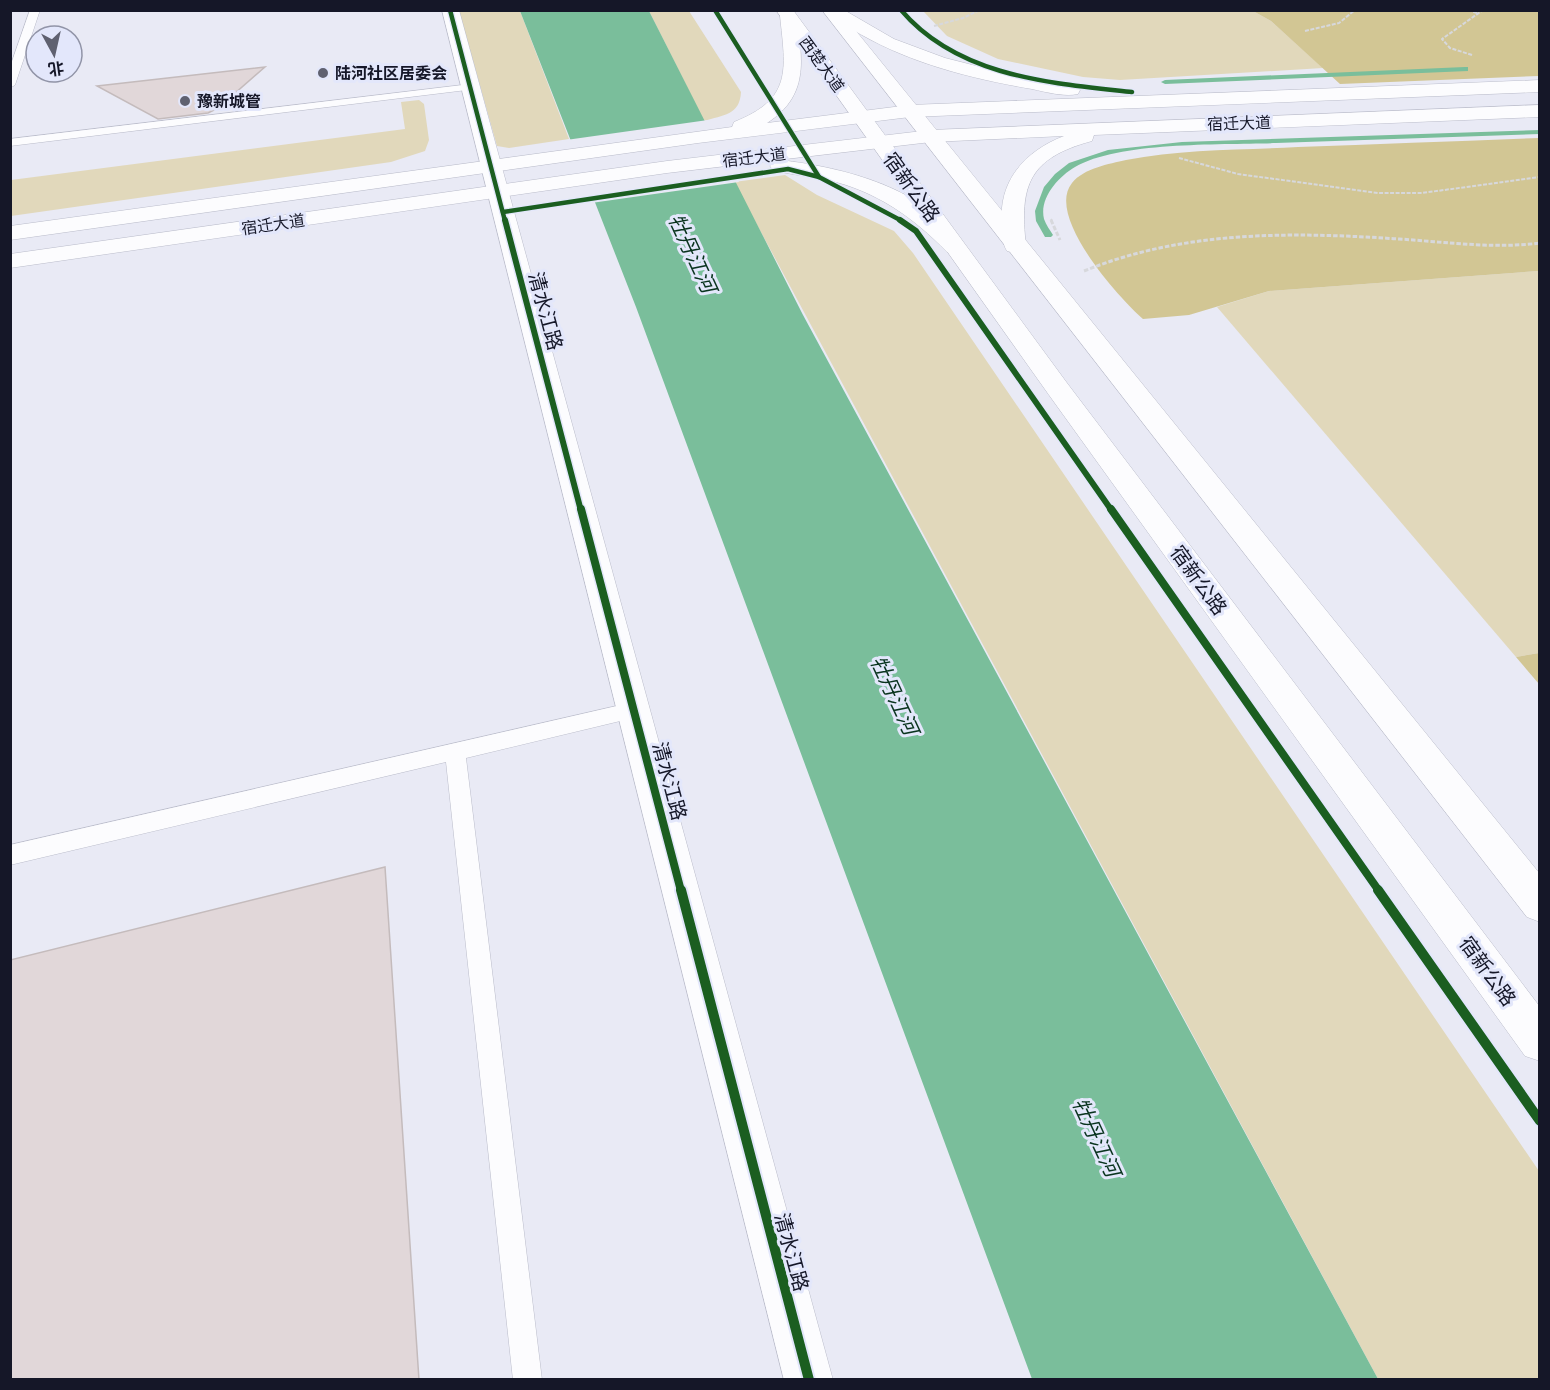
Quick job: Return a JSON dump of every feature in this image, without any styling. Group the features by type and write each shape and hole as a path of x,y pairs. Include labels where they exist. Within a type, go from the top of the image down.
{"main road":[{"name":"清水江路","path":"450,10 471,87 505,178 634,710 809,1380"},
{"path":"831,10 896,46 999,78 1075,91 1288,96"},
{"name":"西楚大道","path":"831,10 910,111"},
{"path":"698,138 745,125 763,117 781,102 788,91 794,64 786,13"},
{"name":"西楚大道","path":"786,13 861,117"},
{"name":"宿迁大道","path":"10,261 505,178 698,138 910,111 1539,86"},
{"path":"910,111 1539,904"},
{"name":"宿迁大道","path":"10,233 505,178 667,167 930,136 1539,111"},
{"name":"宿新公路","path":"861,117 1539,1041"},
{"path":"1016,246 1012,212 1018,184 1028,165 1044,153 1074,140 1141,127"},
{"path":"667,167 768,164 818,170 893,196 916,211 955,247"}],"lane":[{"path":"10,85 35,10"},
{"path":"10,143 471,87"},
{"path":"10,855 634,710"},
{"path":"455,750 528,1380"}],"path":[{"path":"930,27 963,18 980,10"},
{"path":"1305,31 1340,24 1351,17 1355,10"},
{"path":"1468,10 1478,14"},
{"path":"1481,57 1462,54 1450,48 1442,39 1483,10"},
{"path":"1173,156 1238,174 1378,193 1422,193 1539,177"},
{"path":"1049,215 1064,246"},
{"path":"1080,273 1103,261 1161,247 1218,237 1286,236 1389,238 1483,244 1539,243"}],"shaded area":[{"path":"459,11 520,11 569,139 509,148 497,146"},
{"path":"649,11 689,11 741,92 740,100 734,110 704,121"},
{"path":"923,11 1253,11 1271,21 1323,68 1120,80 1083,77 998,59 947,36"},
{"path":"1253,11 1539,11 1539,76 1340,84 1271,21"},
{"path":"419,100 424,104 429,140 425,151 391,162 11,216 11,180 405,129 401,102"},
{"path":"1539,138 1539,271 1269,291 1189,315 1143,319 1118,294 1088,255 1068,215 1066,197 1072,183 1077,178 1105,165 1147,156 1212,150"},
{"path":"785,175 817,195 894,231 913,253 1539,1171 1539,1379 1378,1379 734,182"},
{"path":"1539,271 1539,653 1516,657 1217,307 1269,291"},
{"path":"1540,653 1539,684 1516,657"}],"water":[{"name":"牡丹江河","path":"520,11 649,11 803,315 1378,1379 1032,1379 636,307"}],"pier":[{"path":"708,120 739,182 591,203 566,140"}],"building":[{"path":"265,67 218,108 208,113 158,119 97,86"},
{"path":"385,867 419,1380 10,1380 10,960"}],"waterway":[{"path":"1165,82 1465,69"},
{"path":"1048,235 1039,215 1042,199 1047,189 1058,175 1072,165 1108,153 1182,144 1540,132"}],"cycle path":[{"path":"450,10 809,1380"},
{"path":"715,10 819,177"},
{"path":"901,10 917,29 941,47 993,69 1050,82 1132,92"},
{"path":"503,212 788,169 819,177 902,221 916,231 1540,1121"}],"place":[{"name":"陆河社区居委会","path":"323,73"},
{"name":"豫新城管","path":"185,101"}]}
